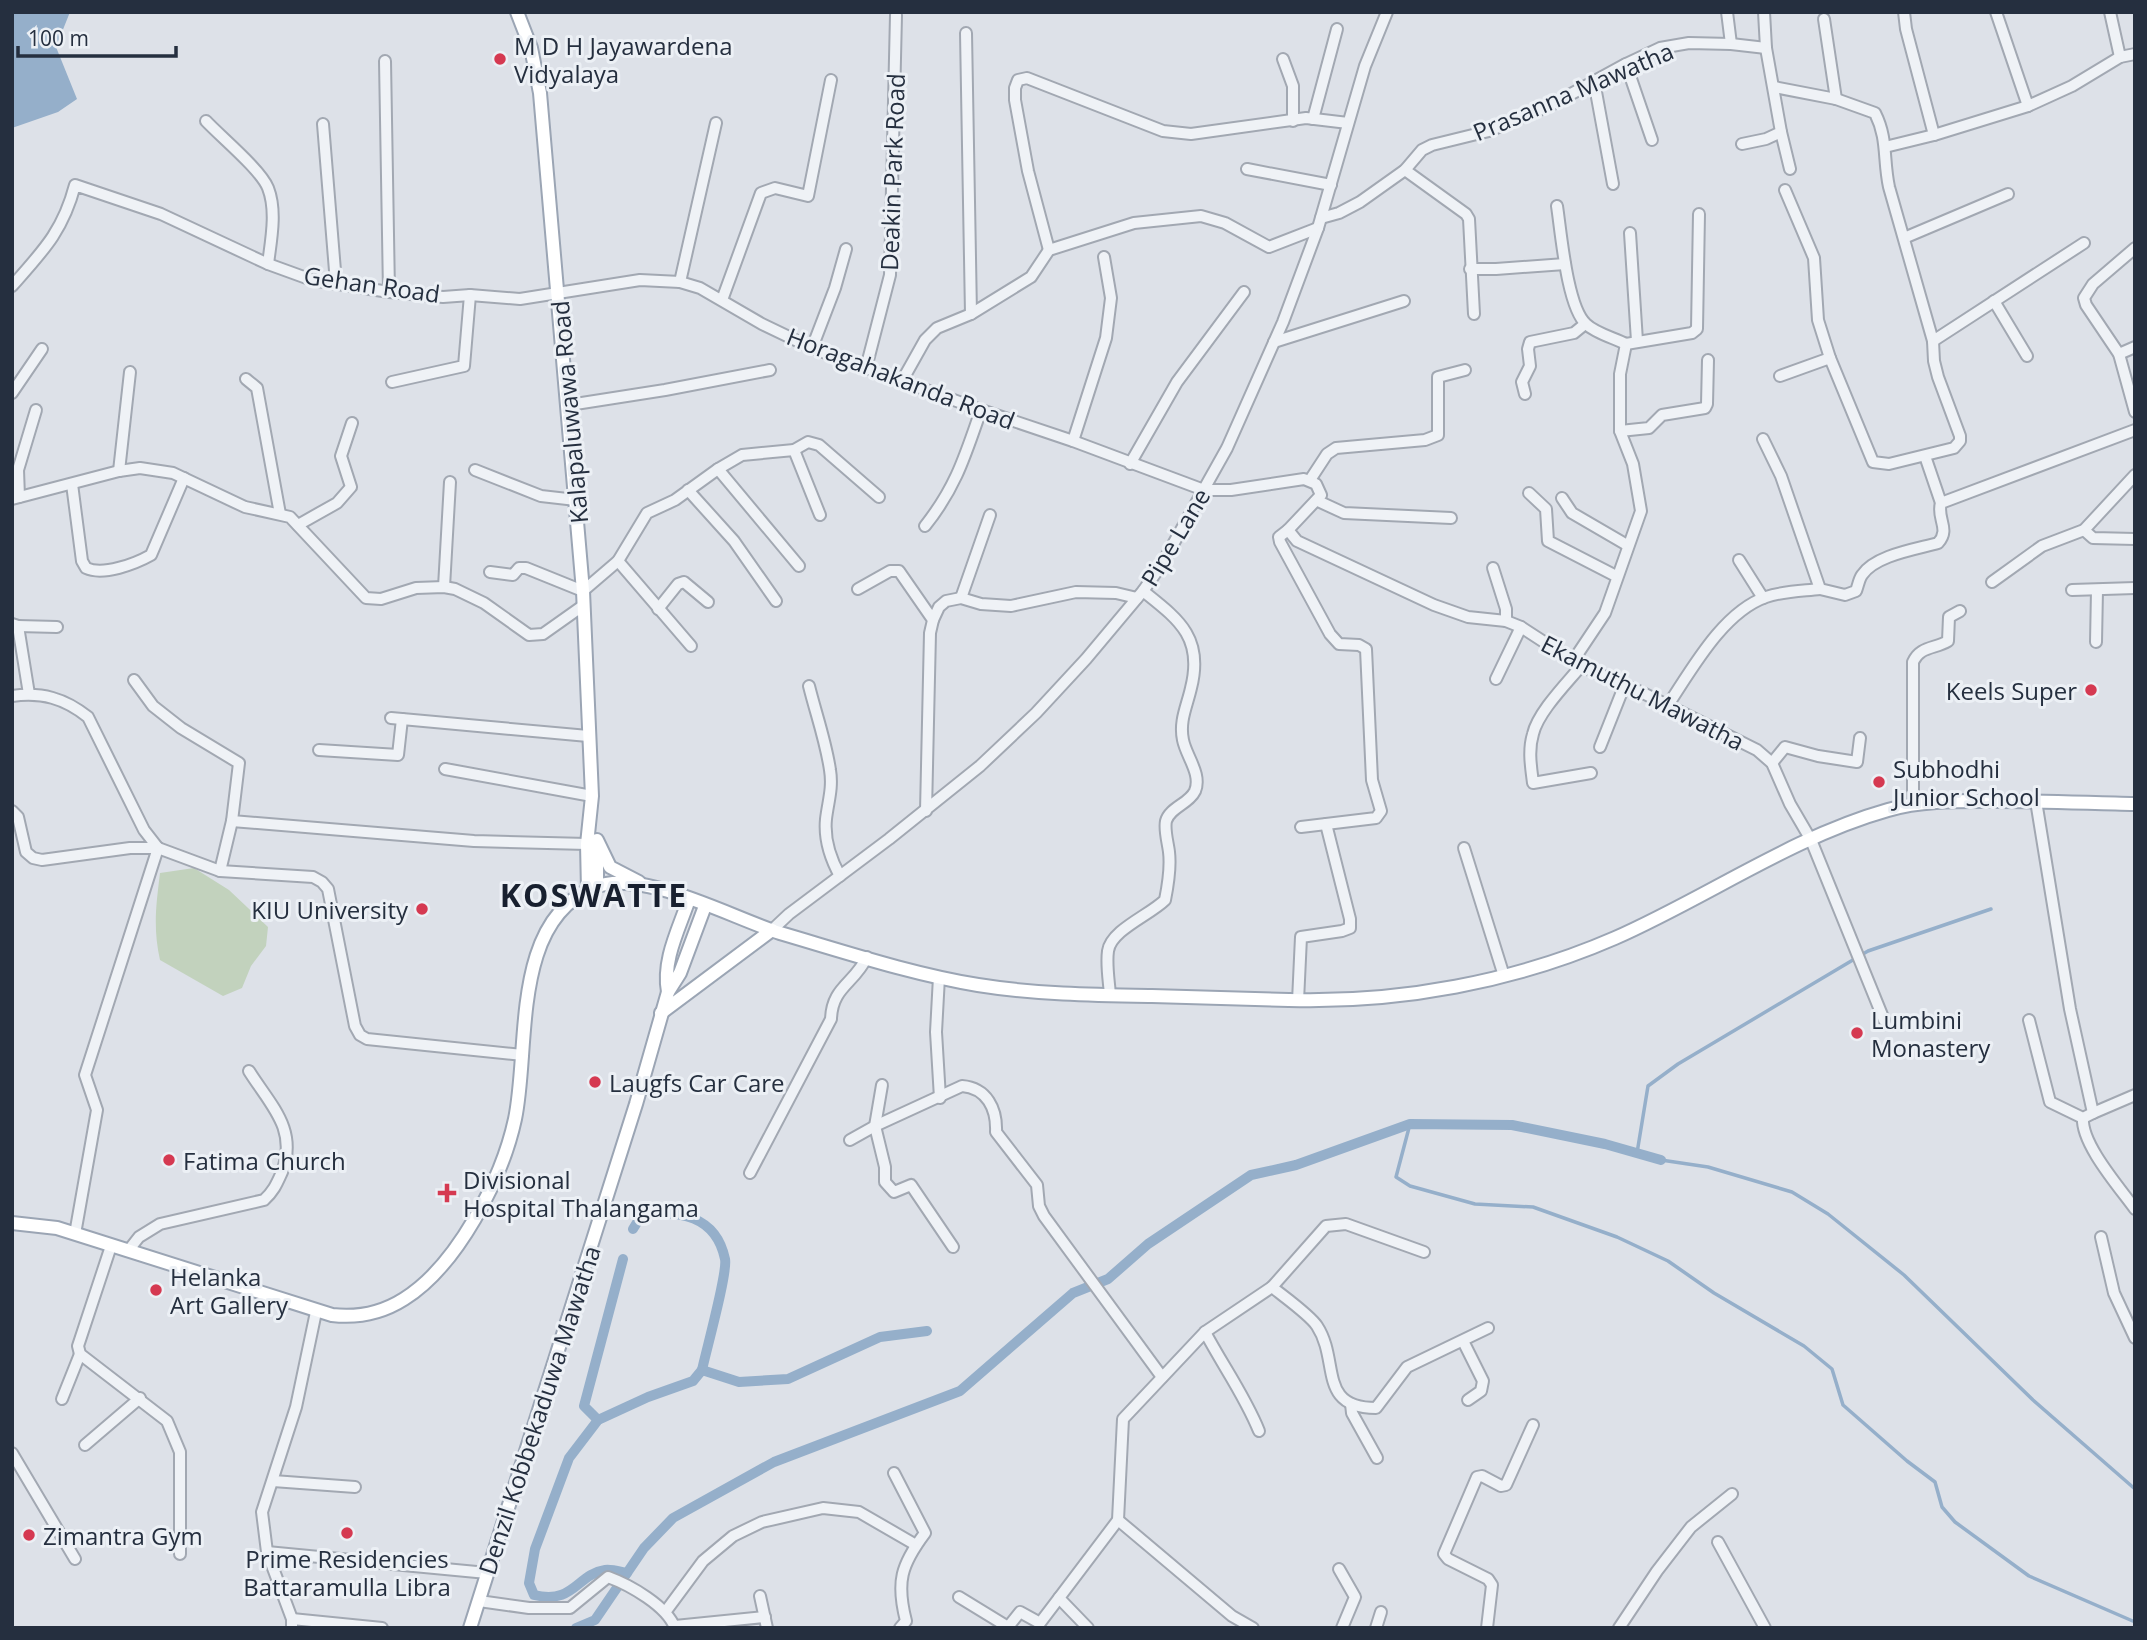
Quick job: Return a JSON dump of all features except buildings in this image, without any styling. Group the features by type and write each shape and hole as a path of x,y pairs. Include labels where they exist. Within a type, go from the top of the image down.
{"main road":[{"name":"Kalapaluwawa Road","path":"517,12 531,48 540,93 569,405 584,598 593,888"},
{"path":"12,1223 75,1234 316,1312 347,1317 378,1312 416,1291 442,1264 474,1217 500,1167 514,1122 523,1055 527,987 542,942 562,910 593,888 622,882 648,886 772,930 867,957 939,977 1004,989 1298,1001 1408,994 1480,982 1570,956 1616,937 1811,840 1860,819 1913,805 1972,801 2135,804"},
{"path":"592,842 610,867 648,886"},
{"name":"Denzil Kobbekaduwa Mawatha","path":"668,992 665,979 667,965 689,899"},
{"name":"Denzil Kobbekaduwa Mawatha","path":"470,1628 636,1104 661,1013 668,992 680,973 705,905"},
{"path":"661,1013 772,930"}],"street":[{"name":"Pipe Lane","path":"772,930 980,766 1036,713 1086,659 1162,564 1227,448 1274,342 1319,223 1365,66 1387,12"},
{"path":"1727,12 1731,44"},
{"path":"1764,12 1766,48 1780,132 1790,169"},
{"path":"1904,12 1934,135"},
{"path":"1996,12 2028,106"},
{"path":"2110,12 2120,57"},
{"name":"Deakin Park Road","path":"866,368 890,275 896,15"},
{"path":"1824,19 1836,99"},
{"path":"1313,119 1337,29"},
{"path":"966,33 971,314"},
{"name":"Prasanna Mawatha","path":"1049,250 1148,220 1201,216 1225,223 1269,247 1360,202 1405,170 1422,150 1489,131 1551,105 1660,48 1731,44 1766,48"},
{"path":"1885,147 2028,106 2072,86 2120,57 2135,54"},
{"path":"1283,58 1293,86 1293,121"},
{"path":"386,61 389,292"},
{"path":"1626,64 1652,140"},
{"path":"902,381 925,340 936,328 971,314 1031,277 1049,250 1028,171 1015,100 1018,80 1027,78 1163,131 1191,134 1313,119 1348,122"},
{"path":"722,300 761,193 775,188 808,196 831,80"},
{"path":"1594,81 1613,184"},
{"path":"1774,87 1836,99 1875,113 1884,132 1885,169 1933,341 1938,377 1961,441 1954,448 1889,464 1873,462 1830,358 1818,320 1814,258 1785,190"},
{"path":"206,121 259,174 268,188 273,215 268,264"},
{"path":"680,282 716,123"},
{"path":"323,124 336,283"},
{"path":"1742,144 1766,139 1780,132"},
{"path":"1247,169 1331,185"},
{"path":"1405,170 1466,214 1469,219 1474,314"},
{"name":"Gehan Road","path":"12,286 51,243 69,209 75,185 161,214 268,264 312,280 443,297 470,295 520,299 559,294"},
{"path":"1904,237 2008,194"},
{"path":"1558,206 1564,264 1576,309 1586,324 1631,343 1692,333 1696,329 1699,214"},
{"path":"1591,773 1533,783 1530,755 1533,732 1605,613 1641,510 1633,464 1620,431 1620,374 1631,343 1630,233"},
{"path":"1933,341 2084,243"},
{"path":"2135,248 2093,284 2084,298 2119,354 2135,412"},
{"path":"812,348 835,288 846,249"},
{"path":"1073,441 1106,338 1111,298 1104,257"},
{"path":"1470,269 1564,264"},
{"name":"Horagahakanda Road","path":"559,294 640,280 680,282 700,288 762,324 812,348 1204,490"},
{"path":"1130,464 1178,382 1244,292"},
{"path":"392,382 464,366 470,295"},
{"path":"1274,342 1404,301"},
{"path":"1994,301 2027,356"},
{"path":"1525,394 1522,383 1530,366 1528,349 1531,342 1574,333 1586,324"},
{"path":"2119,354 2135,347"},
{"path":"12,393 41,349"},
{"path":"1780,376 1830,358"},
{"path":"1620,431 1649,428 1662,415 1705,408 1708,360"},
{"path":"569,405 770,370"},
{"path":"1310,480 1327,454 1336,448 1425,440 1438,435 1438,377 1465,370"},
{"path":"119,471 130,372"},
{"path":"246,379 257,387 280,514"},
{"path":"36,410 18,470 16,498 119,471 155,469 184,478 245,507 290,517 366,598 381,598 416,588 455,589 484,603 529,635 543,634 584,598 618,561 647,513 675,500 742,455 794,450 808,442 819,445 879,498"},
{"path":"925,526 944,501 957,476 981,410"},
{"path":"298,525 337,503 351,487 341,456 352,423"},
{"path":"1941,503 2135,430"},
{"path":"1763,439 1780,476 1820,589"},
{"path":"794,450 820,515"},
{"path":"1668,705 1714,636 1763,598 1781,593 1820,589 1850,595 1856,591 1862,575 1888,556 1938,543 1945,530 1939,511 1941,503 1925,456"},
{"path":"718,469 799,566"},
{"path":"475,470 541,496 576,500"},
{"path":"1992,582 2042,546 2084,530 2135,475"},
{"path":"72,484 82,561 86,568 94,572 139,562 151,555 184,478"},
{"path":"1204,490 1231,490 1280,481 1310,480"},
{"path":"1301,827 1376,818 1381,810 1372,780 1369,749 1366,649 1339,644 1330,634 1280,542 1279,537 1318,501 1321,495 1310,480"},
{"path":"444,587 450,482"},
{"path":"688,490 734,541 776,601"},
{"path":"1529,494 1546,509 1548,541 1616,576"},
{"path":"1562,498 1572,513 1628,545"},
{"path":"1318,501 1344,513 1451,518"},
{"path":"961,597 990,515"},
{"name":"Ekamuthu Mawatha","path":"1288,530 1297,541 1434,605 1468,617 1506,621 1521,627 1577,663 1757,750 1772,763 1790,804 1811,840 1884,1020"},
{"path":"2084,530 2093,538 2135,539"},
{"path":"1739,560 1763,598"},
{"path":"618,561 691,646"},
{"path":"490,572 513,575 519,568 526,568 584,598"},
{"path":"1493,568 1506,609 1506,621"},
{"path":"858,589 890,571 899,571 933,620"},
{"path":"658,609 678,584 684,582 708,602"},
{"path":"2072,590 2135,588"},
{"path":"2096,642 2098,590"},
{"path":"926,811 930,633 939,607 946,601 961,597 981,604 1011,606 1076,592 1140,594 1174,615 1186,631 1193,647 1191,688 1182,723 1183,741 1198,778 1193,794 1187,802 1170,812 1166,822 1170,855 1165,900 1120,932 1110,943 1107,952 1110,995"},
{"path":"1913,805 1913,662 1915,656 1925,649 1948,641 1949,617 1960,611"},
{"path":"29,694 15,625 57,627"},
{"path":"1496,679 1521,627"},
{"path":"134,680 153,706 181,728 239,763 232,821 220,871"},
{"path":"1600,747 1625,684"},
{"path":"809,686 831,773 831,794 826,817 827,839 831,858 840,876"},
{"path":"12,696 29,694 55,697 88,717 144,830 158,848"},
{"path":"319,750 398,755 396,719 588,736"},
{"path":"1772,763 1784,747 1857,762 1860,738"},
{"path":"445,769 592,796"},
{"path":"2036,801 2088,1116 2082,1128 2135,1209"},
{"path":"12,811 18,817 26,852 33,858 42,860 130,848 158,848 220,871 313,877 328,889 355,1026 360,1035 367,1040 523,1055"},
{"path":"232,821 474,841 592,842"},
{"path":"1298,1001 1301,937 1350,928 1326,824"},
{"path":"75,1234 97,1110 85,1075 158,848"},
{"path":"1464,848 1504,976"},
{"path":"750,1173 831,1019 831,1006 837,992 860,971 867,957"},
{"path":"939,977 936,1032 940,1098"},
{"path":"2029,1020 2050,1102 2088,1116 2135,1095"},
{"path":"128,1251 139,1237 160,1224 264,1200 275,1190 288,1155 287,1140 283,1124 249,1071"},
{"path":"882,1085 875,1126 885,1167 884,1182 894,1192 911,1185 953,1247"},
{"path":"850,1140 962,1086 975,1087 983,1093 997,1118 996,1132 1037,1185 1039,1206 1044,1216 1162,1377"},
{"path":"959,1597 1008,1627 1020,1612 1041,1623 1118,1520 1124,1419 1205,1332 1272,1287 1326,1226 1346,1224 1424,1252"},
{"path":"2101,1237 2114,1293 2133,1333"},
{"path":"111,1246 78,1346 80,1353 167,1421 180,1452 180,1555"},
{"path":"1272,1287 1317,1325 1329,1358 1334,1385 1345,1401 1361,1408 1376,1408 1407,1367 1488,1328"},
{"path":"316,1312 296,1407 262,1512 267,1552 292,1623 382,1628"},
{"path":"1205,1332 1223,1367 1248,1402 1259,1431"},
{"path":"1463,1341 1483,1381 1481,1391 1468,1400"},
{"path":"62,1399 80,1353"},
{"path":"85,1445 140,1398"},
{"path":"1351,1404 1352,1413 1377,1458"},
{"path":"1488,1628 1492,1585 1488,1578 1448,1559 1444,1554 1477,1477 1482,1476 1501,1486 1506,1485 1533,1425"},
{"path":"12,1453 75,1559"},
{"path":"894,1473 925,1533 916,1545 900,1581 900,1597 906,1621 900,1628"},
{"path":"273,1481 355,1487"},
{"path":"1619,1628 1657,1571 1691,1527 1732,1494"},
{"path":"666,1611 703,1561 733,1536 762,1522 823,1508 859,1511 916,1545"},
{"path":"1118,1520 1232,1616 1253,1628"},
{"path":"1718,1542 1765,1628"},
{"path":"267,1552 487,1573"},
{"path":"1339,1569 1355,1597 1342,1628"},
{"path":"478,1601 528,1608 570,1608 608,1577 622,1582 666,1611 675,1627 766,1623 760,1596"},
{"path":"1059,1598 1088,1628"},
{"path":"1376,1628 1381,1612"}],"green space":[{"path":"194,868 229,890 268,927 266,946 251,966 242,988 223,996 160,960 156,907 160,873"}],"water":[{"path":"70,12 56,47 77,99 58,112 12,128 12,14"}],"waterway":[{"path":"1637,1153 1648,1086 1678,1064 1868,951 1991,909"},
{"path":"1410,1124 1396,1177 1410,1186 1475,1204 1533,1207 1617,1237 1668,1261 1714,1293 1804,1346 1832,1369 1843,1405 1935,1482 1942,1507 1955,1522 2029,1576 2135,1622"},
{"path":"576,1628 595,1620 644,1548 673,1518 774,1462 960,1391 1073,1293 1108,1279 1148,1244 1251,1175 1296,1165 1410,1124 1512,1125 1605,1144 1661,1160"},
{"path":"1661,1160 1708,1167 1792,1192 1828,1214 1904,1275 2033,1400 2135,1489"},
{"path":"633,1229 641,1216 682,1215 704,1225 720,1245 725,1267 702,1370"},
{"path":"598,1420 584,1406 623,1259"},
{"path":"627,1573 608,1570 596,1573 558,1596 534,1595 529,1583 535,1549 569,1458 598,1420 648,1397 693,1381 702,1370 739,1382 788,1379 880,1337 927,1331"}],"place":[{"name":"M D H Jayawardena Vidyalaya","path":"500,59"},
{"name":"Keels Super","path":"2091,690"},
{"name":"Subhodhi Junior School","path":"1879,782"},
{"name":"KIU University","path":"422,909"},
{"name":"Lumbini Monastery","path":"1857,1033"},
{"name":"Laugfs Car Care","path":"595,1082"},
{"name":"Fatima Church","path":"169,1160"},
{"name":"Divisional Hospital Thalangama","path":"447,1193"},
{"name":"Helanka Art Gallery","path":"156,1290"},
{"name":"Prime Residencies Battaramulla Libra","path":"347,1533"},
{"name":"Zimantra Gym","path":"29,1535"}],"district":[{"name":"KOSWATTE","path":"594,894"}]}
